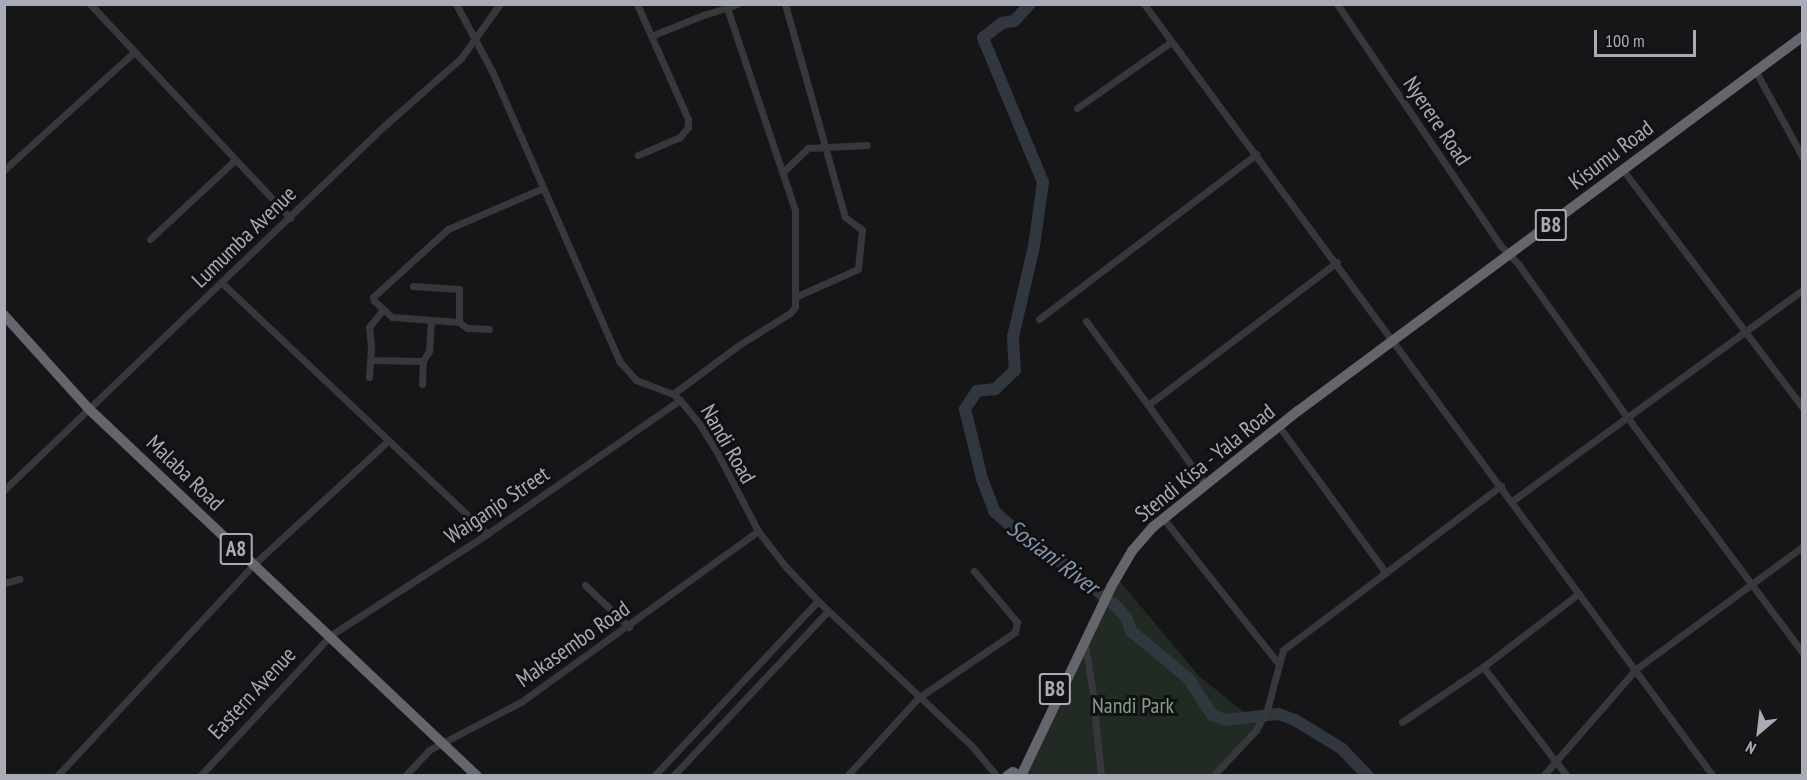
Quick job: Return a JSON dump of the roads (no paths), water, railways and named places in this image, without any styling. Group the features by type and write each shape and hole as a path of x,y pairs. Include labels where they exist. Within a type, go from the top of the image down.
{"highway":[{"name":"Kisumu Road","path":"1298,411 1803,37"},
{"name":"Malaba Road","path":"4,315 89,409 253,565 331,635 477,776"},
{"name":"Stendi Kisa - Yala Road","path":"1011,775 1109,586 1132,551 1163,518 1298,411"},
{"name":"B8","path":"1109,586 1126,554 1153,521 1202,480 1279,425"},
{"name":"B8","path":"1011,775 1082,648 1099,606"}],"street":[{"path":"90,4 290,218"},
{"name":"Nandi Road","path":"456,4 492,71 620,362 636,380 673,394 680,400 700,425 719,456 758,531 818,601 990,765 1011,775"},
{"name":"Lumumba Avenue","path":"4,490 384,126 461,58 473,38 500,4"},
{"path":"637,4 688,119 688,127 680,137 638,155"},
{"path":"651,36 737,4"},
{"path":"785,4 845,216 862,230 860,263 855,271 795,297"},
{"path":"1144,4 1502,486 1713,776"},
{"name":"Nyerere Road","path":"1337,4 1509,256 1519,265 1627,417 1803,652"},
{"path":"673,394 739,345 790,314 795,308 795,210 727,8"},
{"path":"1077,108 1171,42"},
{"path":"4,170 134,52"},
{"path":"1756,72 1803,156"},
{"path":"783,172 808,148 825,145 867,145"},
{"path":"1039,319 1256,154"},
{"path":"150,239 235,160"},
{"path":"1623,170 1803,407"},
{"path":"489,329 468,328 459,322 392,317 373,297 448,229 543,188"},
{"path":"1148,405 1336,262"},
{"path":"222,283 487,534"},
{"path":"413,286 459,289 459,322"},
{"path":"1512,501 1803,290"},
{"path":"369,377 371,360 369,327 383,310"},
{"path":"422,384 423,361 429,351 431,321"},
{"path":"1086,321 1202,480"},
{"path":"371,360 423,361"},
{"name":"Waiganjo Street","path":"331,635 487,534 680,400"},
{"path":"1279,425 1386,573"},
{"path":"57,776 253,565 388,441"},
{"path":"1213,776 1256,730 1267,710 1283,650 1502,486"},
{"path":"1163,518 1278,663"},
{"name":"Makasembo Road","path":"405,776 429,750 443,745 521,702 629,627 758,531"},
{"path":"1543,776 1636,669 1803,547"},
{"path":"847,776 918,698 1017,629 1017,622 974,571"},
{"path":"4,583 19,579"},
{"path":"585,585 629,627"},
{"path":"1402,722 1483,667 1579,593"},
{"path":"654,776 818,601"},
{"path":"673,776 828,610"},
{"name":"Eastern Avenue","path":"200,776 331,635"},
{"path":"1082,648 1086,650 1092,687 1101,776"},
{"path":"1483,667 1567,776"},
{"name":"Nandi Road","path":"990,765 1011,775"}],"waterway":[{"name":"Sosiani River","path":"1030,4 1014,21 1002,23 983,38 1043,182 1034,246 1013,337 1015,370 995,389 977,391 965,409 982,479 994,511 1035,548 1068,566 1118,608 1127,619 1131,631 1189,679 1212,715 1225,720 1279,714 1295,720 1341,748 1368,776"}],"park label":[{"name":"Nandi Park","path":"1133,706"}]}
